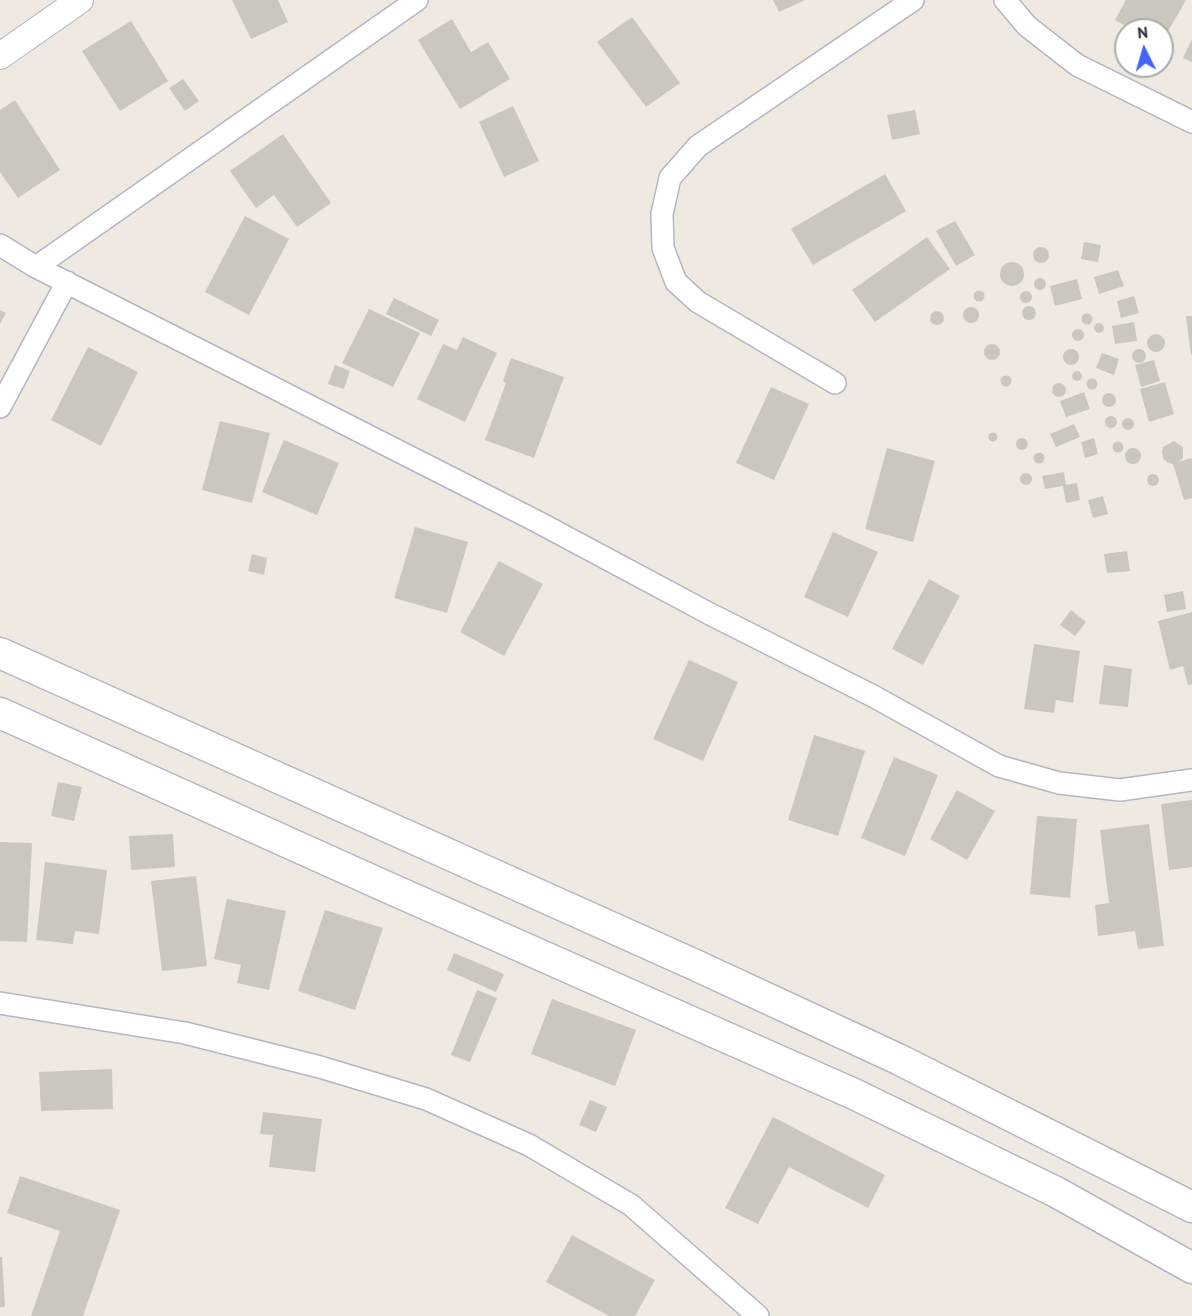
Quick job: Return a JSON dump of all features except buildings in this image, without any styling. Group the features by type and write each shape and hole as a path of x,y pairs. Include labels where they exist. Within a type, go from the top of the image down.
{"main road":[{"path":"0,653 693,964 887,1054 1192,1207"},
{"path":"0,713 854,1094 1056,1192 1192,1268"}],"street":[{"path":"0,56 80,0"},
{"path":"36,267 417,0"},
{"path":"835,383 698,302 676,282 663,248 662,214 670,178 698,146 913,0"},
{"path":"1005,0 1027,26 1077,65 1192,122"},
{"path":"0,245 36,267 517,511 720,620 873,696 999,766 1059,783 1120,790 1192,780"},
{"path":"0,407 67,282"},
{"path":"0,1003 185,1033 320,1067 426,1099 529,1145 631,1205 758,1316"}]}
